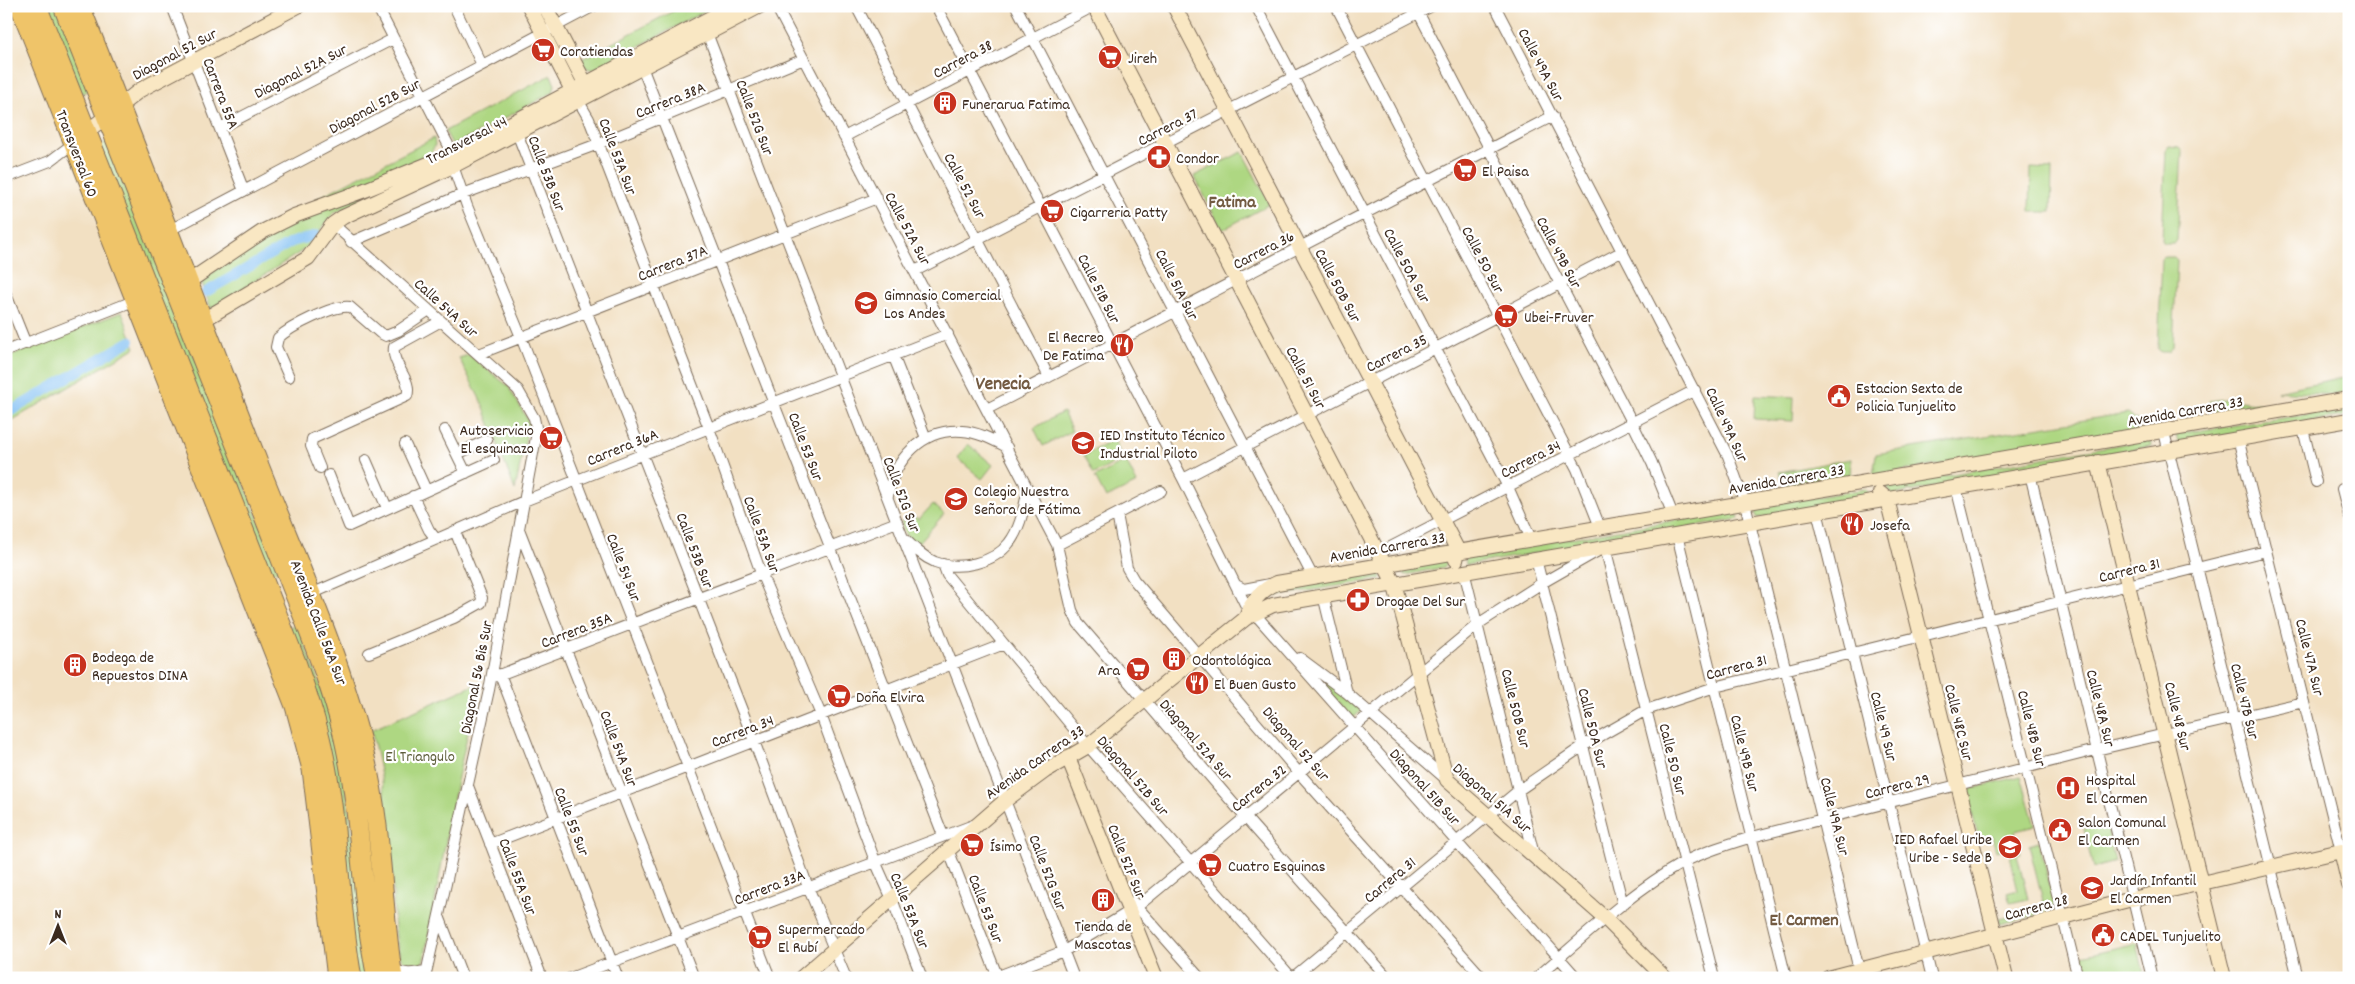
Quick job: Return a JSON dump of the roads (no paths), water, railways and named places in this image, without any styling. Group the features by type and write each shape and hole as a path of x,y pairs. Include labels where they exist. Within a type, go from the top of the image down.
{"highway":[{"name":"Transversal 60","path":"20,6 130,242 143,298"},
{"name":"Transversal 60","path":"37,6 80,138 96,200 143,298"},
{"path":"80,6 96,45 113,111 150,225 181,284"},
{"path":"66,14 96,45"},
{"path":"66,14 149,182 168,231 181,284"},
{"path":"149,182 150,225"},
{"path":"96,200 130,242"},
{"name":"Avenida Calle 56A Sur","path":"181,284 203,320 258,465 311,594 354,714 366,761 376,816 387,974"},
{"name":"Avenida Calle 56A Sur","path":"181,284 231,432 332,695 341,724 350,766 368,930 387,974"},
{"path":"143,298 214,455 312,707 326,767 341,907 352,978"},
{"path":"143,298 219,510 263,620 301,724 312,768 337,978"},
{"path":"231,432 258,465"},
{"path":"214,455 219,510"},
{"path":"350,766 354,714"},
{"path":"322,855 341,907"}],"main road":[{"name":"Diagonal 52 Sur","path":"80,138 140,90 298,6"},
{"path":"529,6 578,96"},
{"path":"545,6 586,83"},
{"name":"Transversal 44","path":"203,320 308,258 333,224 342,217 578,96 642,67 705,28 733,6"},
{"name":"Transversal 44","path":"181,284 262,232 294,216 453,160 517,133 578,96 586,83 705,28 760,6"},
{"name":"Calle 51 Sur","path":"1094,6 1394,582 1447,780"},
{"name":"Calle 50B Sur","path":"1174,6 1458,552"},
{"name":"Avenida Carrera 33","path":"1250,614 1260,594 1277,583 1313,576 1382,558 1458,552 2349,399"},
{"name":"Avenida Carrera 33","path":"801,978 1005,800 1088,746 1250,614 1280,603 2349,420"},
{"name":"Calle 48 Sur","path":"2098,462 2224,978"},
{"path":"1869,482 1887,498"},
{"name":"Calle 48C Sur","path":"1887,498 2006,978"},
{"path":"1439,575 1453,565 1458,552"},
{"name":"Calle 52F Sur","path":"1068,758 1120,888 1134,910 1156,978"},
{"name":"Diagonal 51A Sur","path":"1447,780 1606,919 1665,978"},
{"name":"Carrera 28","path":"1828,978 1860,974 1926,953 2132,899 2341,851"},
{"name":"Calle 47A Sur","path":"2341,851 2349,885"}],"street":[{"name":"Carrera 55A","path":"172,6 244,191"},
{"name":"Calle 54 Sur","path":"377,6 453,160 462,194 521,337 770,978"},
{"path":"454,6 482,65"},
{"name":"Diagonal 52B Sur","path":"168,231 594,6"},
{"name":"Calle 52A Sur","path":"776,6 1057,545"},
{"name":"Calle 52 Sur","path":"856,6 1049,377"},
{"name":"Calle 51B Sur","path":"936,6 1113,344 1250,614"},
{"name":"Calle 51A Sur","path":"1016,6 1313,576"},
{"name":"Carrera 38","path":"844,137 1094,6"},
{"name":"Calle 50A Sur","path":"1256,6 1508,486 1531,539"},
{"name":"Calle 50 Sur","path":"1336,6 1570,454 1600,528"},
{"name":"Carrera 37","path":"915,271 1293,78 1417,10 1432,6"},
{"name":"Calle 49A Sur","path":"1495,6 1696,390 1728,456 1750,522 1784,669 1860,974"},
{"name":"Calle 49B Sur","path":"1417,10 1632,422 1652,463 1673,515"},
{"name":"Calle 52G Sur","path":"705,28 1074,978"},
{"name":"Diagonal 52A Sur","path":"220,128 393,39"},
{"name":"Carrera 38A","path":"351,242 462,194 598,144 804,59"},
{"name":"Calle 53 Sur","path":"642,67 943,835"},
{"name":"Calle 53A Sur","path":"578,96 709,428 761,573 821,715 875,862 892,899 922,978"},
{"name":"Carrera 36","path":"987,409 1553,116"},
{"name":"Calle 53B Sur","path":"517,133 754,741 808,887 846,978"},
{"path":"6,178 50,160 80,138"},
{"name":"Carrera 37A","path":"478,354 587,313 653,285 877,198"},
{"name":"Calle 54A Sur","path":"333,224 518,390 534,418"},
{"name":"Carrera 35","path":"1183,480 1624,251"},
{"path":"6,294 26,344"},
{"path":"6,352 143,298"},
{"path":"289,377 276,347 278,338 321,314 338,307 350,307 386,336 398,331 429,310"},
{"path":"320,468 311,446 312,438 392,405 407,396 408,387 394,357 394,347 441,321"},
{"name":"Carrera 36A","path":"311,594 524,501 948,334"},
{"path":"893,355 926,438"},
{"name":"Carrera 34","path":"1382,558 1442,520 1696,390"},
{"path":"534,418 550,412"},
{"name":"Diagonal 56 Bis Sur","path":"387,974 426,974 467,786 495,676 537,432 534,418"},
{"path":"2303,429 2316,482"},
{"path":"445,430 466,473"},
{"path":"888,497 890,481 900,463 911,448 926,438 947,431 963,431 977,434 1007,446"},
{"name":"Calle 47B Sur","path":"2164,432 2298,978"},
{"name":"Calle 47A Sur","path":"2238,438 2341,851"},
{"path":"457,454 486,440"},
{"path":"404,444 426,490"},
{"path":"366,460 387,508"},
{"path":"329,475 349,526 494,460"},
{"name":"Calle 48A Sur","path":"2030,474 2152,978"},
{"name":"Calle 48B Sur","path":"1956,486 2078,978"},
{"path":"903,537 923,554 943,564 974,564 996,555 1009,543 1019,524 1028,489"},
{"path":"2346,489 2349,516"},
{"path":"1057,545 1161,491"},
{"path":"413,496 429,530 436,540"},
{"name":"Calle 49 Sur","path":"1816,511 1932,978"},
{"name":"Diagonal 52 Sur","path":"1117,514 1125,558 1130,573 1299,773 1483,978"},
{"name":"Carrera 35A","path":"495,676 897,522"},
{"name":"Calle 54A Sur","path":"519,528 694,978"},
{"path":"368,653 454,618 481,603 482,598 455,531"},
{"name":"Calle 49B Sur","path":"1677,535 1786,978"},
{"name":"Diagonal 52A Sur","path":"1057,545 1074,616 1144,701 1388,978"},
{"name":"Calle 50 Sur","path":"1604,547 1714,978"},
{"name":"Carrera 32","path":"996,977 1064,951 1134,910 1478,624 1542,583 1604,547"},
{"name":"Carrera 31","path":"1292,978 1519,790 1583,746 1646,710 1714,687 1784,669 2266,551"},
{"name":"Calle 50A Sur","path":"1536,559 1623,905"},
{"name":"Diagonal 52B Sur","path":"943,564 947,575 1088,746 1292,978"},
{"name":"Calle 50B Sur","path":"1464,571 1534,855"},
{"path":"1236,585 1244,589 1277,583"},
{"path":"1323,595 1347,693"},
{"name":"Diagonal 51B Sur","path":"1250,614 1290,653 1353,727 1577,978"},
{"name":"Carrera 34","path":"490,844 1004,644"},
{"name":"Diagonal 51A Sur","path":"1290,653 1303,660 1347,693 1447,780"},
{"name":"Calle 55 Sur","path":"495,676 556,818 618,978"},
{"name":"Carrera 29","path":"1536,978 1623,905 1684,862 1708,851 1752,837 2096,750 2304,702"},
{"name":"Calle 55A Sur","path":"467,786 542,978"},
{"name":"Carrera 33A","path":"570,978 980,822"},
{"name":"Calle 53 Sur","path":"948,850 996,977"},
{"path":"1134,910 1200,978"},
{"path":"438,915 463,978"}],"waterway":[{"path":"206,292 292,242 317,235"},
{"path":"6,414 130,341"}],"place":[{"name":"Coratiendas","path":"543,50"},
{"name":"Jireh","path":"1110,57"},
{"name":"Funerarua Fatima","path":"945,103"},
{"name":"Condor","path":"1159,157"},
{"name":"El Paisa","path":"1465,170"},
{"name":"Cigarreria Patty","path":"1052,211"},
{"name":"Gimnasio Comercial Los Andes","path":"866,303"},
{"name":"Ubei-Fruver","path":"1506,316"},
{"name":"El Recreo De Fatima","path":"1122,345"},
{"name":"Estacion Sexta de Policia Tunjuelito","path":"1839,396"},
{"name":"Autoservicio El esquinazo","path":"551,438"},
{"name":"IED Instituto Técnico Industrial Piloto","path":"1083,443"},
{"name":"Colegio Nuestra Señora de Fátima","path":"956,499"},
{"name":"Josefa","path":"1852,524"},
{"name":"Drogae Del Sur","path":"1358,600"},
{"name":"Odontológica","path":"1174,659"},
{"name":"Bodega de Repuestos DINA","path":"75,665"},
{"name":"Ara","path":"1138,669"},
{"name":"El Buen Gusto","path":"1197,683"},
{"name":"Doña Elvira","path":"839,696"},
{"name":"Hospital El Carmen","path":"2068,788"},
{"name":"Salon Comunal El Carmen","path":"2060,830"},
{"name":"Ísimo","path":"972,845"},
{"name":"IED Rafael Uribe Uribe - Sede B","path":"2010,847"},
{"name":"Cuatro Esquinas","path":"1210,865"},
{"name":"Jardín Infantil El Carmen","path":"2092,888"},
{"name":"Tienda de Mascotas","path":"1103,900"},
{"name":"CADEL Tunjuelito","path":"2103,935"},
{"name":"Supermercado El Rubí","path":"760,937"}],"district":[{"name":"Fatima","path":"1232,201"},
{"name":"Venecia","path":"1003,382"},
{"name":"El Carmen","path":"1804,919"}],"park label":[{"name":"El Triangulo","path":"420,755"}]}
